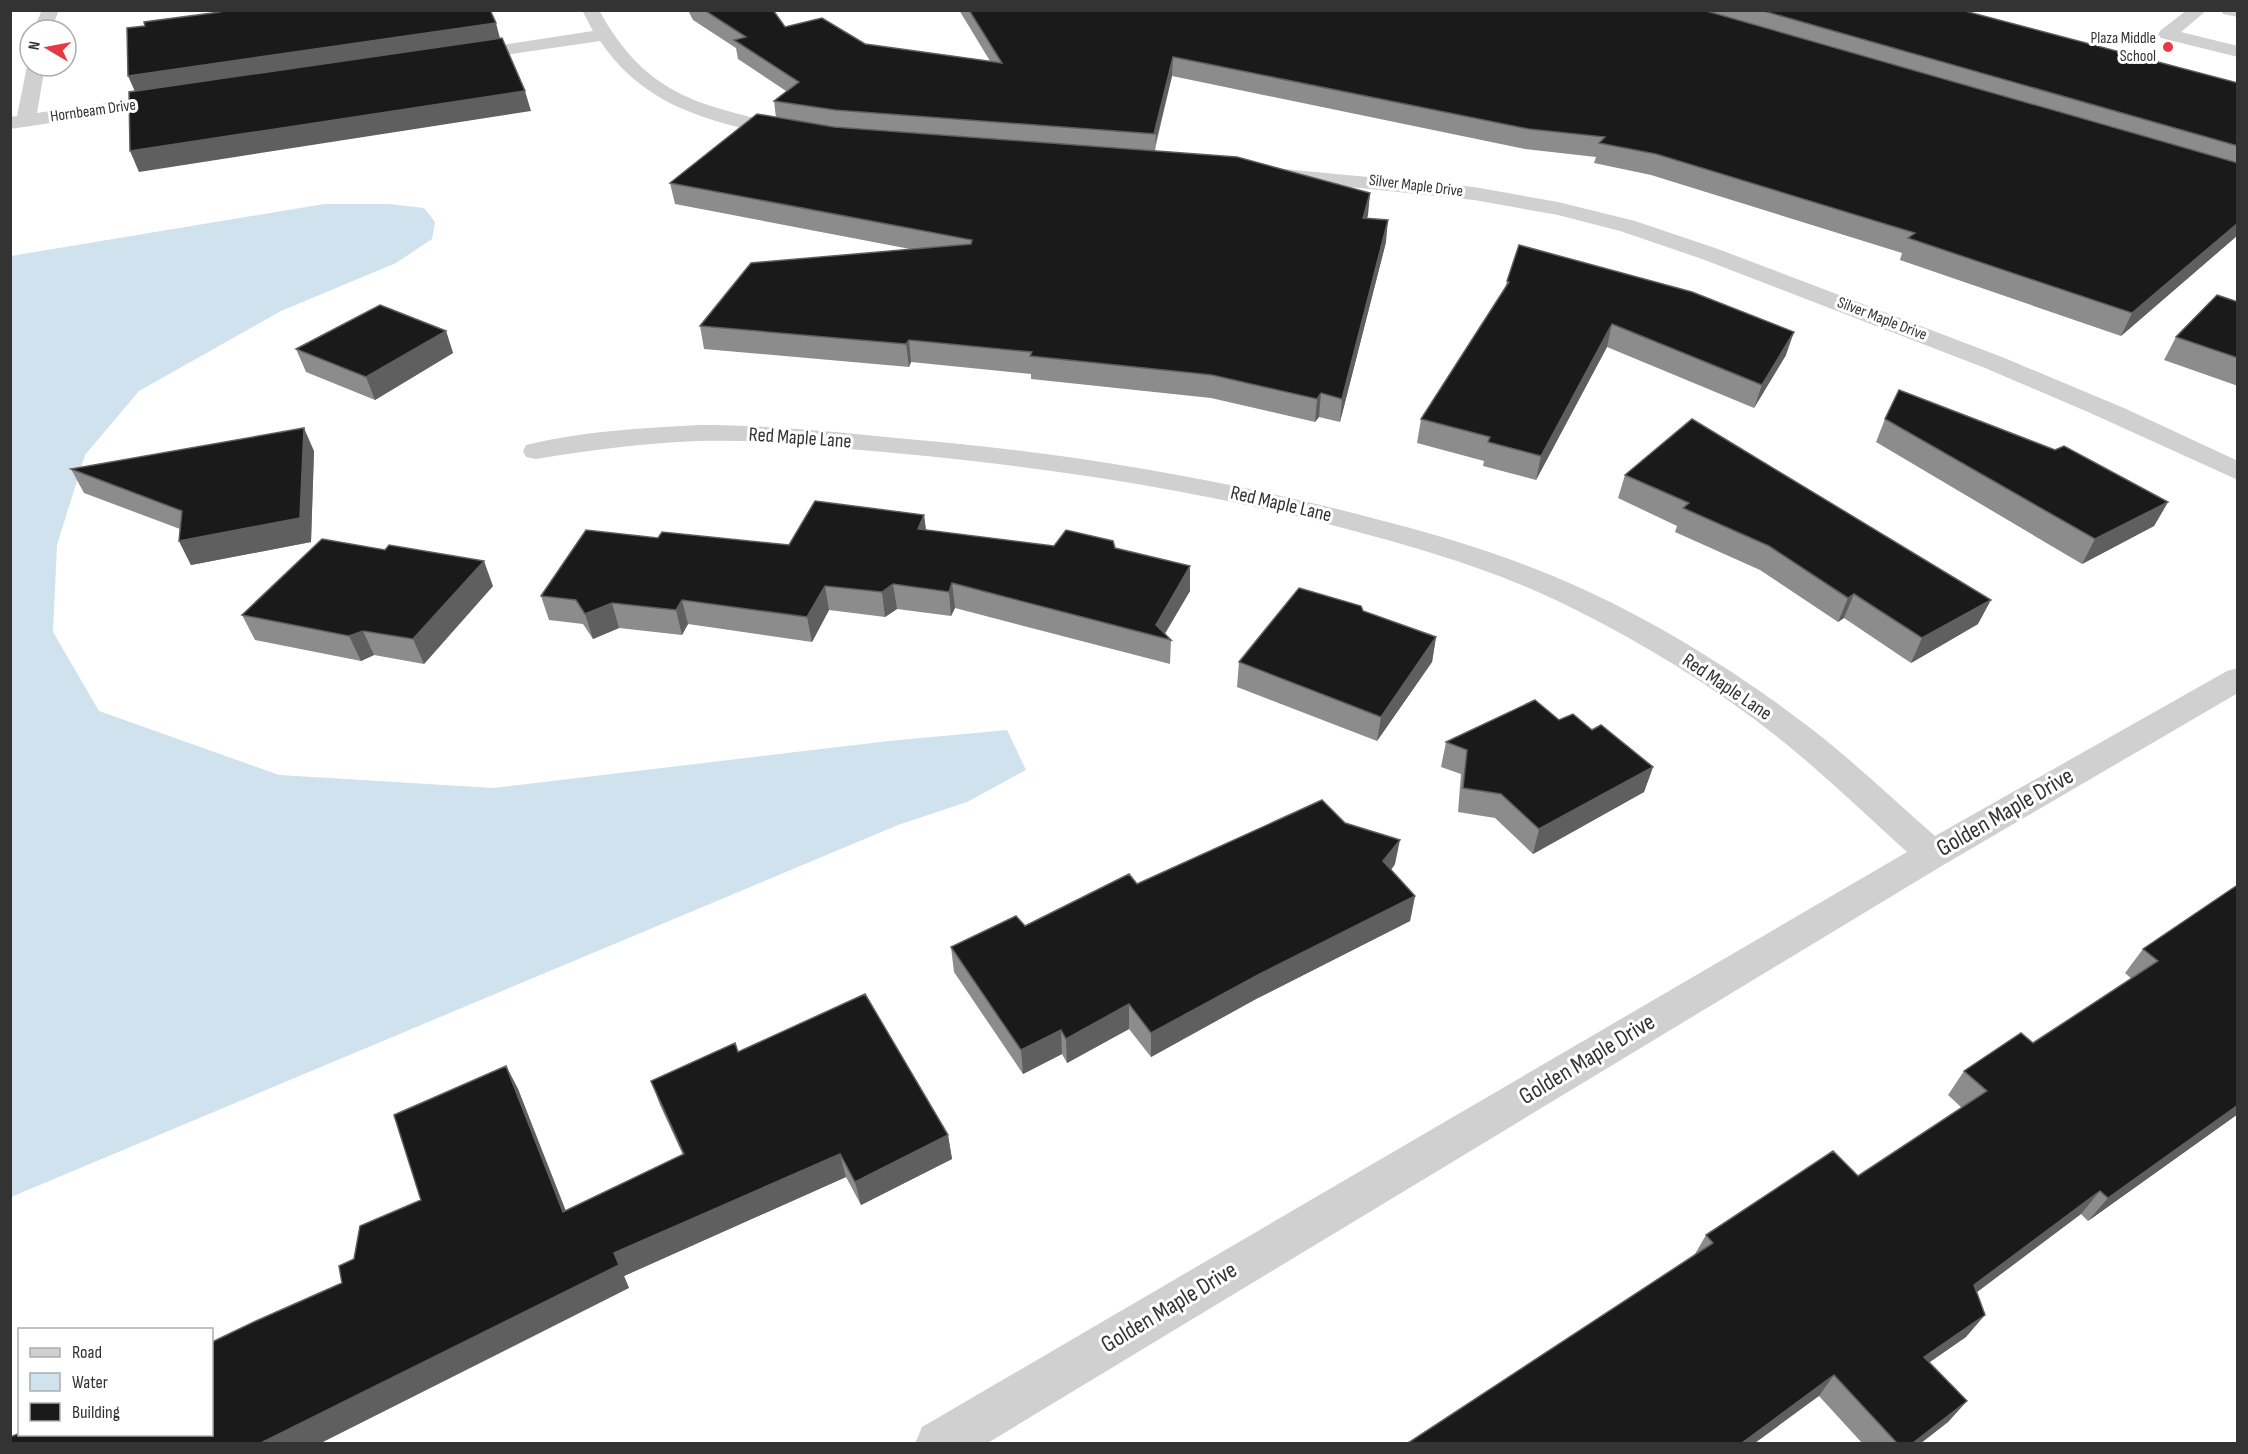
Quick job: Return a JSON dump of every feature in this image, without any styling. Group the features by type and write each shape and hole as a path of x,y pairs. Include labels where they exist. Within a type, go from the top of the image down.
{"street":[{"path":"591,10 604,35 641,78 660,92 699,109 736,120 813,136"},
{"path":"2199,10 2168,34 2238,52"},
{"path":"2229,10 2238,12"},
{"path":"443,59 604,35"},
{"path":"18,122 32,78"},
{"name":"Hornbeam Drive","path":"18,122 194,96"},
{"name":"Silver Maple Drive","path":"1247,172 1347,178 1442,188 1525,201 1599,218 1651,234 1973,354 2097,406 2238,472"},
{"name":"Red Maple Lane","path":"536,451 615,439 670,434 740,434 944,449 1089,467 1219,489 1364,524 1512,569 1610,614 1696,664 1802,739 1932,854"},
{"name":"Golden Maple Drive","path":"939,1443 1932,854 2238,679"}],"water":[{"path":"324,204 389,204 424,208 435,222 432,239 396,263 281,311 139,391 85,455 57,545 53,632 99,711 279,775 494,788 889,741 1007,730 1026,770 967,802 898,825 11,1197 11,256"}],"building":[{"path":"220,10 490,10 496,23 128,76 127,28 145,26 144,22 220,12"},
{"path":"704,10 773,10 785,27 822,18 865,44 1002,63 969,10 1703,10 2238,163 2238,223 2132,313 1908,238 1915,233 1656,154 1599,143 1605,137 1529,129 1173,57 1154,134 835,110 774,101 799,82 734,40 746,37"},
{"path":"1760,10 1961,10 2238,83 2238,146"},
{"path":"502,38 525,91 130,151 129,92"},
{"path":"757,114 834,127 1237,157 1370,193 1363,218 1388,220 1342,399 1321,393 1317,399 1212,375 1030,356 1032,352 909,340 906,344 700,326 751,263 971,244 972,240 670,183"},
{"path":"1519,245 1692,292 1794,332 1762,385 1612,324 1541,456 1488,442 1490,437 1421,419 1509,282 1507,281"},
{"path":"2217,295 2238,302 2238,358 2176,337"},
{"path":"380,305 446,331 366,377 296,349"},
{"path":"1899,390 2055,450 2064,446 2168,502 2095,539 1885,419"},
{"path":"1692,419 1991,600 1922,638 1854,594 1848,598 1769,546 1683,508 1689,503 1625,475"},
{"path":"304,428 300,518 179,541 182,511 71,469"},
{"path":"815,501 924,515 918,529 1054,546 1066,530 1113,541 1115,548 1190,566 1156,625 1171,640 952,583 949,592 893,584 882,592 825,586 807,617 682,600 676,610 612,603 585,614 576,600 541,596 586,530 658,538 662,532 789,545"},
{"path":"322,539 385,550 389,545 484,561 413,639 363,631 349,636 242,615"},
{"path":"1299,588 1361,606 1363,611 1436,637 1381,717 1239,662"},
{"path":"1535,700 1559,720 1573,714 1592,730 1601,725 1653,767 1539,829 1501,794 1463,788 1467,750 1446,742"},
{"path":"1322,800 1345,823 1400,840 1383,861 1415,896 1258,975 1151,1033 1129,1004 1066,1039 1061,1030 1021,1050 951,947 1016,916 1025,926 1129,874 1137,884"},
{"path":"2236,886 2238,887 2238,1105 2108,1198 2100,1191 1974,1285 1985,1315 1924,1357 1967,1401 1913,1443 1897,1443 1834,1375 1742,1443 1408,1443 1713,1243 1706,1235 1833,1151 1858,1176 1987,1091 1964,1071 2021,1033 2033,1043 2158,961 2143,949"},
{"path":"865,994 948,1135 855,1182 840,1154 614,1253 619,1265 261,1443 10,1443 10,1437 18,1434 18,1436 213,1436 213,1342 342,1283 339,1266 354,1259 360,1226 421,1200 394,1115 506,1066 563,1212 684,1154 651,1081 735,1043 738,1052"}],"place":[{"name":"Plaza Middle School","path":"2168,47"}]}
